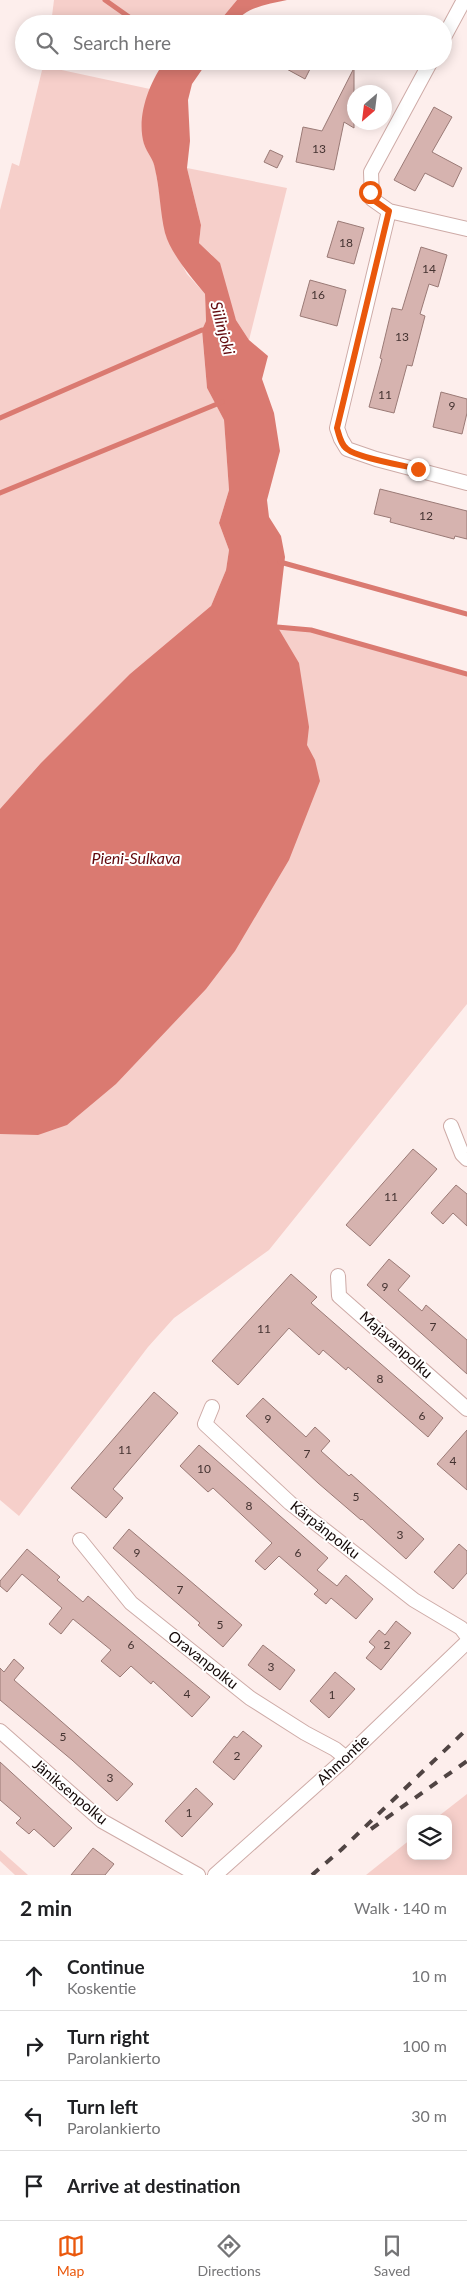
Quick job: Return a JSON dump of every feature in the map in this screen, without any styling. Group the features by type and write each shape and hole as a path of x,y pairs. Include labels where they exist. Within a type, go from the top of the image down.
{"street":[{"path":"452,22 464,0"},
{"path":"426,70 371,172 370,192 372,199 389,211 467,228"},
{"path":"389,211 348,375 337,428 347,449 376,459 467,483"},
{"path":"452,1126 462,1154 467,1159"},
{"name":"Majavanpolku","path":"338,1276 339,1296 467,1409"},
{"name":"Kärpänpolku","path":"212,1407 206,1424 290,1503 414,1600 462,1628 467,1636"},
{"name":"Oravanpolku","path":"80,1540 131,1603 250,1698 305,1733 335,1749 346,1758"},
{"name":"Ahmontie","path":"215,1875 346,1758 467,1642"},
{"name":"Jäniksenpolku","path":"0,1731 102,1821 198,1875"}],"shaded area":[{"path":"54,0 237,0 224,15 52,15"},
{"path":"42,70 62,70 150,89 143,115 144,144 155,166 166,236 187,274 205,294 206,321 202,331 207,388 224,420 229,490 219,523 229,550 226,570 211,606 0,1004 0,210 12,163 19,166"},
{"path":"187,168 287,188 249,340 236,320 212,255 199,243 201,225"},
{"path":"277,627 311,630 467,674 467,1004 269,1250 174,1318 148,1347 19,1516 0,1500 0,1023"},
{"path":"467,1794 467,1875 366,1875 407,1842 407,1860 452,1860 452,1815 440,1815"},
{"path":"0,1850 28,1875 15,1875 0,1861"}],"water":[{"path":"237,0 287,0 265,5 243,15 224,15"},
{"name":"Pieni-Sulkava","path":"159,70 202,70 192,84 188,100 190,141 187,168 201,225 199,243 220,263 236,320 249,340 268,356 262,379 274,413 280,451 267,500 269,517 281,536 285,557 277,626 299,663 309,727 307,745 315,760 320,781 289,860 235,951 206,989 116,1084 67,1125 38,1135 0,1134 0,809 41,763 130,674 211,606 226,570 229,550 219,523 229,490 224,420 207,388 202,330 206,321 205,294 182,265 168,241 163,225 154,166 144,144 142,134 143,112"}],"building":[{"path":"288,70 310,70 305,79"},
{"path":"354,70 354,85 347,85 347,124 344,122 334,170 296,162 303,127 322,131"},
{"path":"434,107 452,117 432,152 462,168 453,187 425,173 415,191 394,180"},
{"path":"270,150 283,156 277,168 264,162"},
{"path":"338,221 364,228 354,264 327,257"},
{"path":"421,247 447,255 438,287 429,284 420,314 425,316 412,366 407,365 394,413 369,407 382,359 380,358 392,308 402,310"},
{"path":"310,280 346,290 337,326 300,316"},
{"path":"441,392 467,399 467,413 462,434 433,427"},
{"path":"380,489 467,511 467,539 455,536 454,539 390,522 391,518 374,514"},
{"path":"413,1149 437,1169 370,1246 346,1225"},
{"path":"456,1185 467,1194 467,1226 453,1213 443,1224 431,1213"},
{"path":"389,1259 410,1276 398,1290 422,1311 426,1305 467,1340 467,1374 367,1285"},
{"path":"291,1274 317,1297 311,1303 443,1418 428,1437 348,1367 346,1370 323,1350 319,1355 289,1328 238,1385 212,1361"},
{"path":"154,1392 178,1413 113,1489 123,1498 106,1518 71,1488"},
{"path":"263,1398 306,1437 315,1427 330,1441 321,1451 349,1476 351,1474 424,1539 406,1559 362,1519 318,1483 246,1416"},
{"path":"467,1430 467,1490 437,1464"},
{"path":"199,1445 328,1558 317,1570 337,1586 346,1575 373,1599 356,1619 331,1598 326,1604 314,1594 318,1590 279,1556 265,1570 255,1561 272,1543 213,1488 208,1492 180,1466"},
{"path":"129,1529 242,1625 223,1647 198,1625 200,1623 113,1548"},
{"path":"459,1544 467,1551 467,1573 453,1589 434,1572"},
{"path":"27,1549 60,1577 57,1580 83,1602 88,1596 210,1697 192,1717 153,1681 151,1684 131,1666 120,1677 101,1661 111,1650 73,1619 61,1634 49,1624 62,1608 22,1574 7,1592 0,1586 0,1581"},
{"path":"396,1621 411,1633 381,1670 366,1658 375,1647 369,1642 379,1630 385,1635"},
{"path":"263,1645 295,1670 280,1690 248,1665"},
{"path":"14,1659 24,1668 14,1680 133,1784 117,1801 72,1760 0,1700 0,1668 4,1672"},
{"path":"335,1672 355,1689 329,1718 310,1701"},
{"path":"243,1731 262,1746 234,1780 213,1762 234,1736 237,1738"},
{"path":"0,1762 72,1828 54,1847 34,1829 29,1834 16,1823 21,1818 0,1800"},
{"path":"196,1788 213,1804 182,1837 165,1821"},
{"path":"93,1848 114,1864 105,1875 71,1875"}],"waterway":[{"path":"105,0 126,15"},
{"name":"Siilinjoki","path":"0,418 202,330 209,330"},
{"path":"0,493 222,402"},
{"path":"280,562 467,614"},
{"path":"277,627 311,630 467,674"}],"railway":[{"path":"312,1875 342,1849 467,1729"},
{"path":"371,1829 467,1761"}],"route":[{"path":"370,192 372,199 389,211 384,238 348,375 337,428 340,439 347,449 376,459 418,469"}]}
